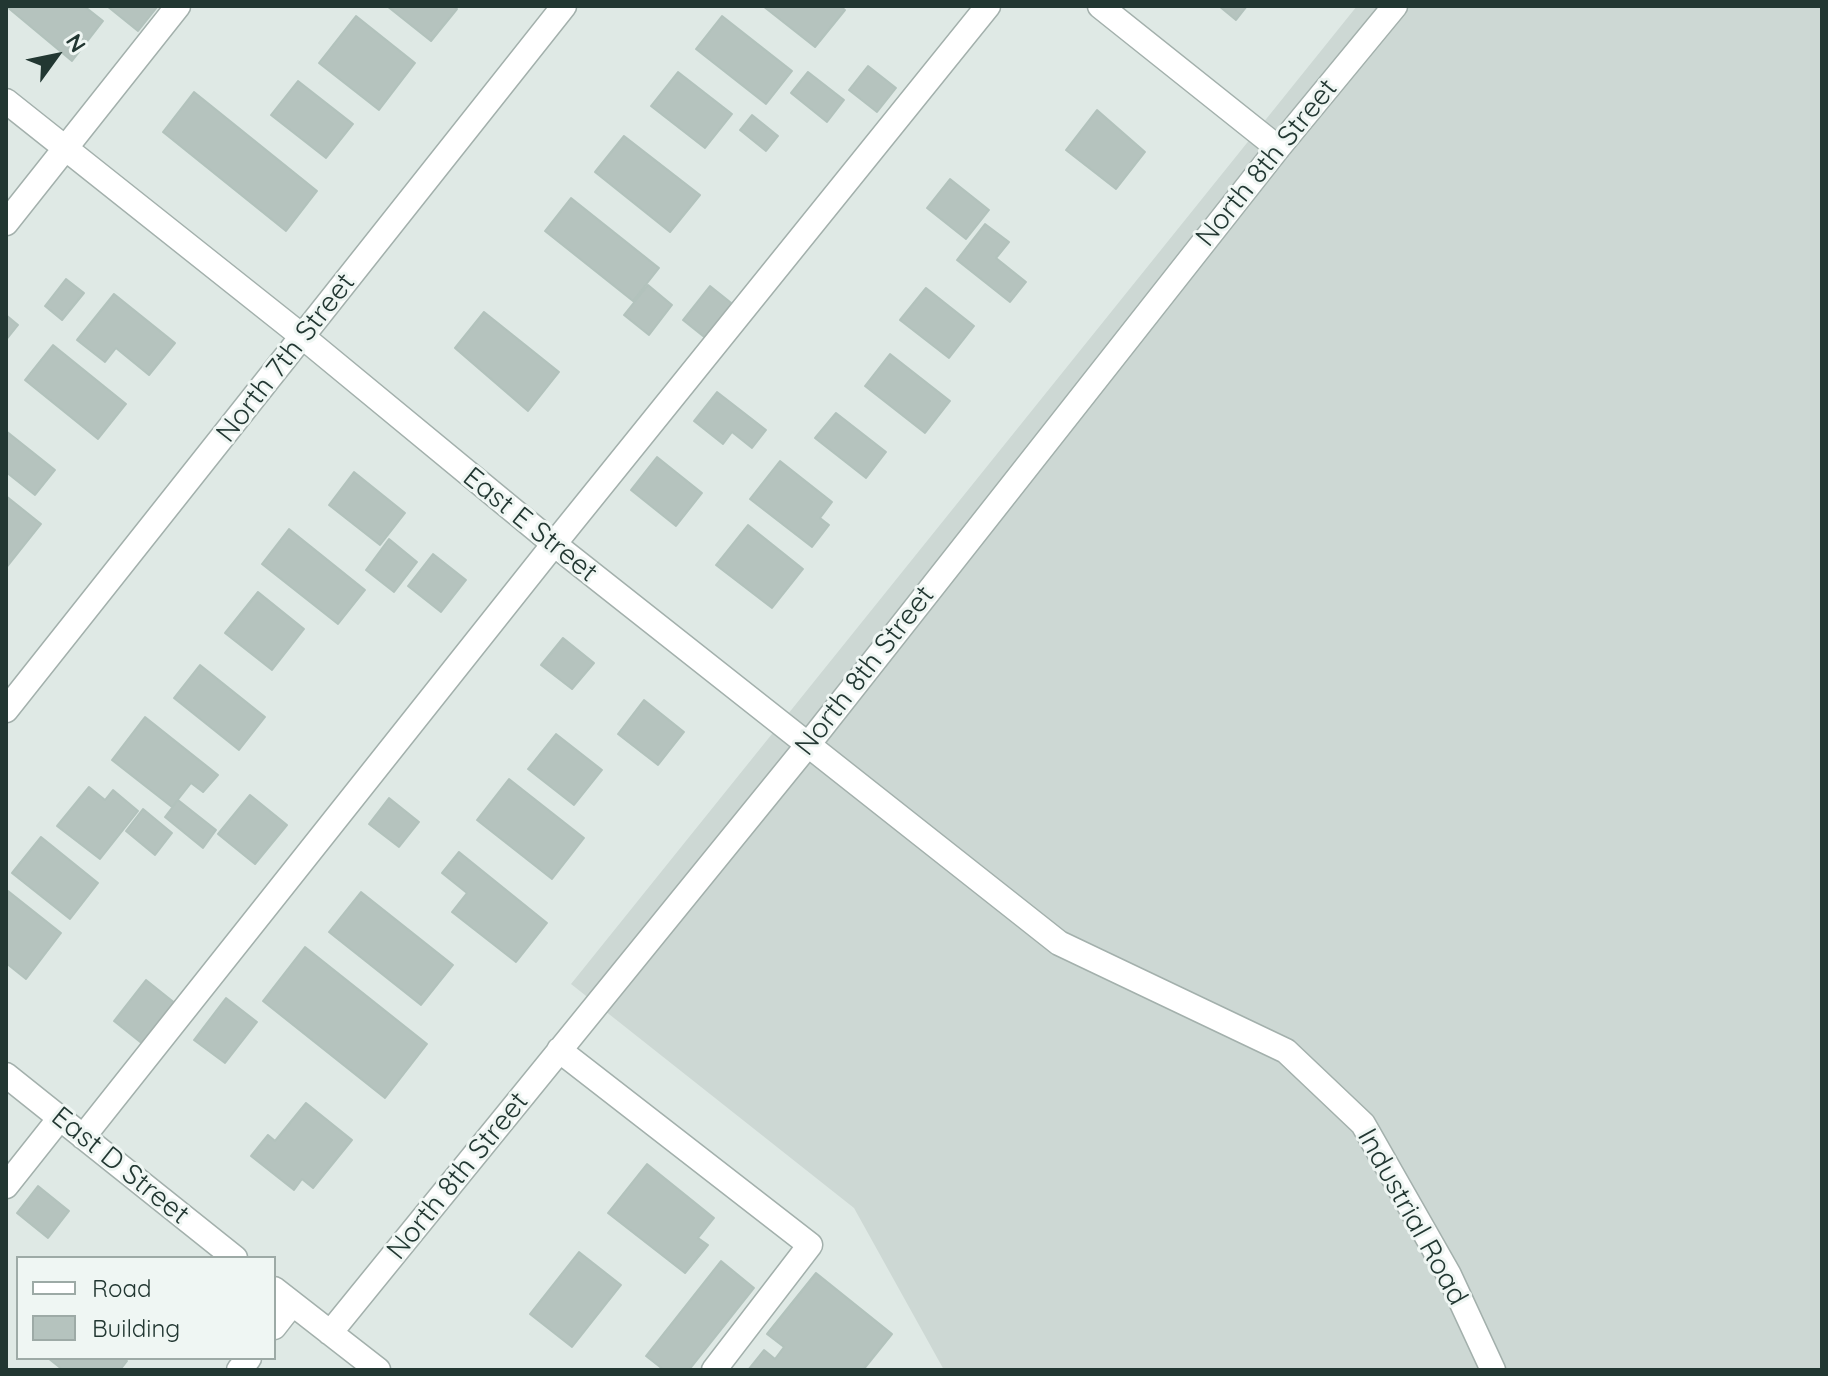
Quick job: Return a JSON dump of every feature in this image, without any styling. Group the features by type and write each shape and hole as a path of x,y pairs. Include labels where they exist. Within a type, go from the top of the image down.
{"street":[{"path":"6,223 178,6"},
{"name":"North 7th Street","path":"6,710 564,6"},
{"path":"83,1137 554,544 988,6"},
{"path":"1100,6 1278,148"},
{"name":"North 8th Street","path":"330,1333 807,746 1278,148 1395,6"},
{"name":"East E Street","path":"6,101 303,337 554,544 1059,943"},
{"name":"Industrial Road","path":"1059,943 1286,1051 1363,1124 1449,1275 1493,1370"},
{"path":"559,1050 810,1245 714,1370"},
{"name":"East D Street","path":"6,1075 232,1256"},
{"path":"6,1186 60,1118"},
{"path":"276,1320 283,1296 378,1370"}],"shaded area":[{"path":"1357,6 1822,6 1822,1370 944,1370 854,1208 571,984"}],"building":[{"path":"6,6 84,6 103,21 72,61"},
{"path":"107,6 158,6 138,31"},
{"path":"387,6 453,6 457,9 431,41"},
{"path":"763,6 840,6 845,10 815,47"},
{"path":"1219,6 1247,6 1236,20"},
{"path":"356,16 415,63 379,110 319,63"},
{"path":"722,16 792,71 766,104 696,49"},
{"path":"868,66 896,88 877,112 849,90"},
{"path":"678,72 732,114 705,148 651,106"},
{"path":"808,72 844,100 827,122 791,93"},
{"path":"298,81 353,124 326,158 271,115"},
{"path":"194,92 317,191 286,231 163,132"},
{"path":"1097,110 1145,152 1116,189 1066,150"},
{"path":"752,115 778,136 766,151 740,130"},
{"path":"624,136 700,195 670,232 595,172"},
{"path":"950,179 989,210 966,239 927,208"},
{"path":"571,198 659,268 633,301 545,231"},
{"path":"985,224 1009,242 996,258 1026,282 1010,302 957,260"},
{"path":"66,279 84,293 62,320 45,306"},
{"path":"648,285 672,305 649,335 624,315"},
{"path":"710,286 735,306 708,340 683,320"},
{"path":"926,288 974,326 949,358 900,320"},
{"path":"114,294 175,343 149,375 116,348 105,362 77,340"},
{"path":"484,312 559,372 528,411 455,348"},
{"path":"6,315 18,325 6,340"},
{"path":"53,345 126,404 98,439 25,380"},
{"path":"890,354 950,401 925,433 865,386"},
{"path":"717,392 766,430 752,448 732,432 723,444 694,421"},
{"path":"836,413 886,452 866,478 815,438"},
{"path":"6,431 55,470 35,495 6,472"},
{"path":"657,457 702,493 676,526 631,490"},
{"path":"780,461 832,502 820,518 829,525 812,547 750,499"},
{"path":"354,472 405,513 380,545 329,505"},
{"path":"6,496 41,524 6,568"},
{"path":"748,525 803,569 772,608 716,565"},
{"path":"289,529 365,590 338,624 262,564"},
{"path":"389,539 417,562 394,592 366,570"},
{"path":"433,554 466,580 441,612 408,586"},
{"path":"258,592 304,629 272,670 225,633"},
{"path":"563,638 594,663 572,689 541,665"},
{"path":"200,665 265,717 239,750 174,698"},
{"path":"644,700 684,732 658,765 618,734"},
{"path":"145,717 218,775 203,792 191,783 172,807 112,760"},
{"path":"556,734 602,770 574,805 528,769"},
{"path":"509,779 584,838 552,879 477,820"},
{"path":"89,787 105,800 113,790 138,811 100,859 57,826"},
{"path":"250,795 287,825 255,864 218,834"},
{"path":"389,798 419,822 399,847 369,824"},
{"path":"178,800 216,830 203,848 165,817"},
{"path":"143,809 172,833 155,855 126,831"},
{"path":"41,837 98,883 70,919 12,873"},
{"path":"459,852 547,923 516,962 452,912 467,893 442,873"},
{"path":"8,891 61,933 26,979 6,963"},
{"path":"361,892 453,965 421,1005 329,932"},
{"path":"305,947 427,1044 385,1098 263,1001"},
{"path":"146,980 176,1004 144,1045 114,1021"},
{"path":"226,998 257,1022 225,1063 194,1040"},
{"path":"306,1103 352,1140 313,1188 302,1179 294,1190 251,1156 268,1135 275,1141"},
{"path":"647,1164 714,1218 698,1238 708,1245 685,1273 608,1213"},
{"path":"38,1186 69,1211 48,1238 17,1213"},
{"path":"579,1252 621,1285 572,1347 530,1314"},
{"path":"721,1261 754,1288 689,1370 664,1370 646,1356"},
{"path":"816,1273 892,1334 863,1370 748,1370 764,1350 775,1359 784,1347 767,1334"},
{"path":"50,1360 127,1361 120,1370 63,1370"}]}
